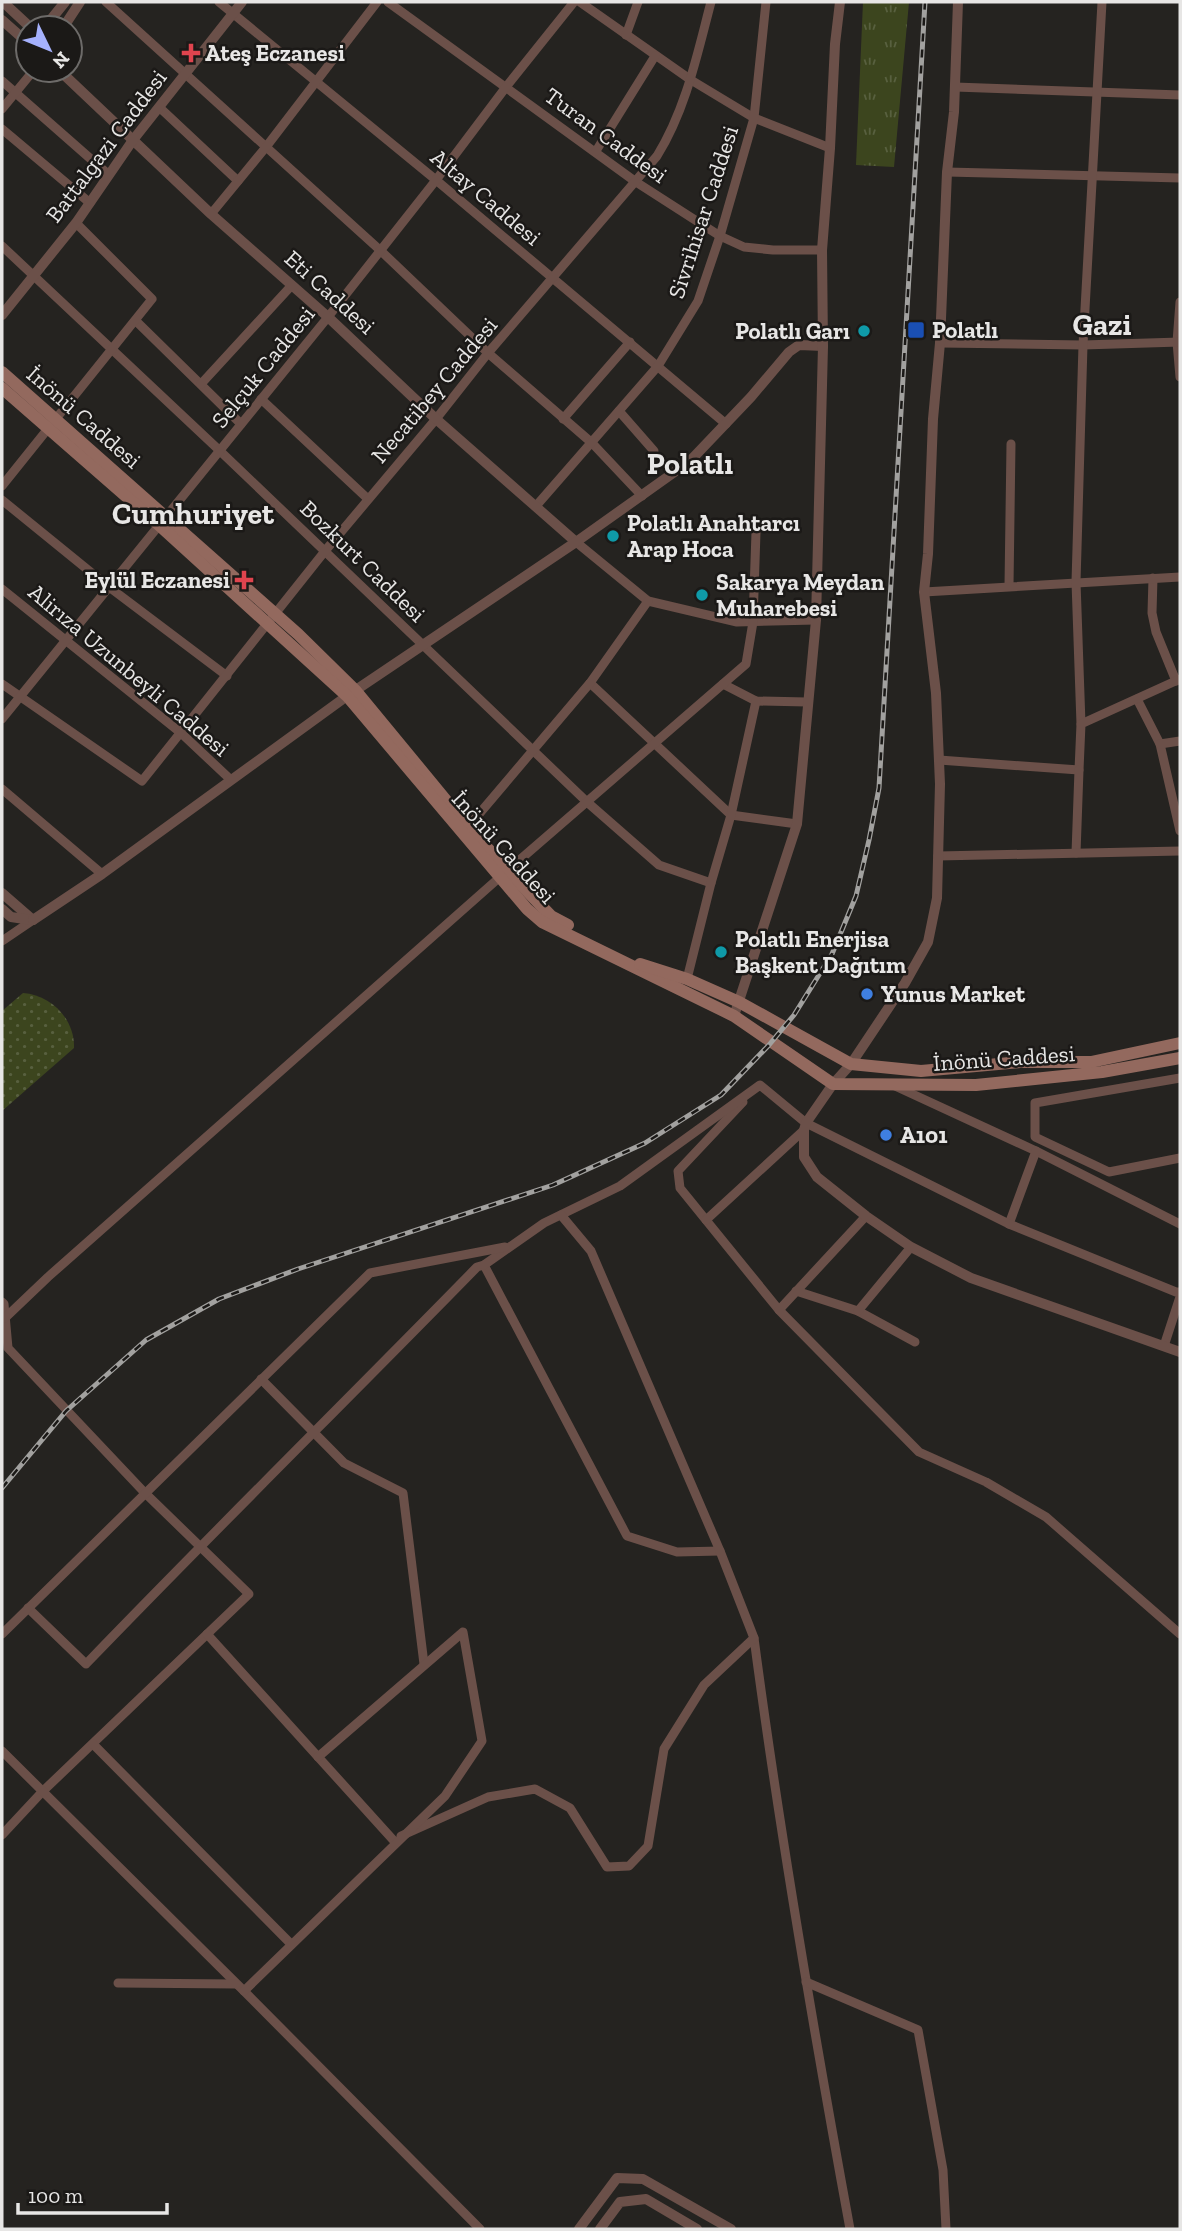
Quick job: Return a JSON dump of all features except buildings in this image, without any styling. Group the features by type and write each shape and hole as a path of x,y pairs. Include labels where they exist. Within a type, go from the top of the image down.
{"main road":[{"name":"İnönü Caddesi","path":"2,372 51,424"},
{"name":"İnönü Caddesi","path":"2,388 51,424 163,522 351,694 468,827 527,909 542,922 734,1016 833,1084 976,1085 1102,1072 1180,1058"},
{"name":"İnönü Caddesi","path":"351,694 504,874 551,916 636,962 687,979 739,1002 851,1064 921,1071 1020,1062 1091,1062 1180,1043"}],"street":[{"path":"3,2 16,14"},
{"path":"107,2 381,251 488,353 592,443 642,496"},
{"name":"Altay Caddesi","path":"219,2 726,424"},
{"name":"Battalgazi Caddesi","path":"2,315 76,223 133,140 242,2"},
{"path":"211,214 267,147 377,2"},
{"name":"Turan Caddesi","path":"388,2 636,182 720,236 744,247 821,250"},
{"name":"Selçuk Caddesi","path":"2,719 381,251 574,2"},
{"path":"580,2 655,56 754,118 830,148"},
{"path":"626,35 638,2"},
{"name":"Necatibey Caddesi","path":"19,696 142,781 325,551 488,353 636,182 671,133 691,80 711,2"},
{"name":"Sivrihisar Caddesi","path":"536,506 658,366 698,301 754,118 766,2"},
{"path":"734,1016 797,824 816,620 823,346 821,250 840,2"},
{"path":"706,1220 805,1127 905,984 928,942 937,898 939,760 936,693 924,592 958,2"},
{"path":"1076,853 1081,724 1076,582 1083,345 1102,2"},
{"path":"596,151 655,56"},
{"path":"2,81 109,175"},
{"path":"2,109 22,84"},
{"name":"Eti Caddesi","path":"75,84 211,214 576,542"},
{"path":"955,87 1180,95"},
{"path":"159,107 238,181"},
{"path":"2,129 90,203"},
{"path":"947,172 1180,178"},
{"path":"2,486 152,299 76,223"},
{"name":"Bozkurt Caddesi","path":"2,246 587,802 659,865 711,883"},
{"path":"201,384 292,285"},
{"path":"1180,302 1180,377"},
{"path":"136,321 241,424"},
{"path":"563,419 630,342"},
{"path":"940,343 1083,345 1179,342"},
{"path":"2,941 102,874 351,694 642,496 690,461 789,352 799,345 823,346"},
{"path":"261,399 368,499"},
{"path":"619,411 654,451"},
{"path":"1009,586 1011,444"},
{"path":"2,500 109,587 227,676"},
{"path":"5,1318 504,874 746,664 753,622 756,533"},
{"path":"576,542 648,601 737,622 816,620"},
{"path":"924,592 1180,577"},
{"path":"1081,724 1178,680 1156,632 1152,613 1153,578"},
{"name":"Alirıza Uzunbeyli Caddesi","path":"2,589 181,733 231,780"},
{"path":"468,827 590,683 648,601"},
{"path":"590,683 731,815 797,824"},
{"path":"2,684 19,696"},
{"path":"723,684 756,701 807,702"},
{"path":"1137,699 1160,744 1180,831"},
{"path":"687,979 731,815 756,701"},
{"path":"1160,744 1180,741"},
{"path":"939,760 1079,770"},
{"path":"1168,778 1180,779"},
{"path":"2,789 102,874"},
{"path":"938,856 1180,850"},
{"path":"2,892 33,920"},
{"path":"2,909 11,917 33,920"},
{"path":"1180,1078 1035,1103 1035,1136 1109,1172 1180,1158"},
{"path":"892,1084 1036,1151 1180,1224"},
{"path":"760,1085 805,1127 1009,1224 1180,1292"},
{"path":"28,1608 86,1664 199,1546 314,1434 477,1267 484,1265 544,1223 621,1186 760,1085"},
{"path":"760,1085 678,1171 680,1188 779,1310 919,1452 986,1482 1046,1517 1180,1634"},
{"path":"805,1127 804,1157 817,1177 911,1247 971,1278 1180,1352"},
{"path":"1009,1224 1036,1151"},
{"path":"561,1215 591,1251 720,1551 754,1639 770,1760 806,1982 850,2229"},
{"path":"779,1310 866,1216"},
{"path":"2,1634 370,1273 510,1246"},
{"path":"858,1311 911,1247"},
{"path":"484,1265 627,1535 677,1552 720,1551"},
{"path":"796,1291 858,1311 915,1342"},
{"path":"1164,1346 1180,1297"},
{"path":"2,1302 8,1348 144,1492 249,1594 42,1792 2,1835"},
{"path":"261,1378 344,1463 402,1493 424,1664"},
{"path":"118,1983 240,1987 291,1944 445,1796 482,1741 463,1632 318,1757"},
{"path":"207,1634 318,1757 398,1839"},
{"path":"398,1839 488,1797 535,1788 570,1808 607,1867 629,1866 648,1846 664,1749 704,1685 754,1639"},
{"path":"93,1744 291,1944"},
{"path":"2,1751 480,2229"},
{"path":"806,1982 918,2030 943,2170 946,2229"},
{"path":"579,2229 617,2178 643,2179 731,2229"},
{"path":"600,2229 621,2202 646,2199 697,2229"}],"green space":[{"path":"863,2 909,2 894,167 856,165"},
{"path":"23,993 43,998 59,1010 70,1027 74,1048 2,1111 2,1011"}],"railway":[{"path":"2,1488 66,1411 146,1340 219,1299 298,1269 553,1185 645,1143 721,1095 794,1015 832,954 856,896 879,788 925,2"}],"place":[{"name":"Ateş Eczanesi","path":"191,53"},
{"name":"Polatlı","path":"916,330"},
{"name":"Polatlı Garı","path":"864,331"},
{"name":"Polatlı Anahtarcı Arap Hoca","path":"613,536"},
{"name":"Eylül Eczanesi","path":"244,580"},
{"name":"Sakarya Meydan Muharebesi","path":"702,595"},
{"name":"Polatlı Enerjisa Başkent Dağıtım","path":"721,952"},
{"name":"Yunus Market","path":"867,994"},
{"name":"A101","path":"886,1135"}],"district":[{"name":"Gazi","path":"1102,325"},
{"name":"Polatlı","path":"690,464"},
{"name":"Cumhuriyet","path":"193,514"}]}
